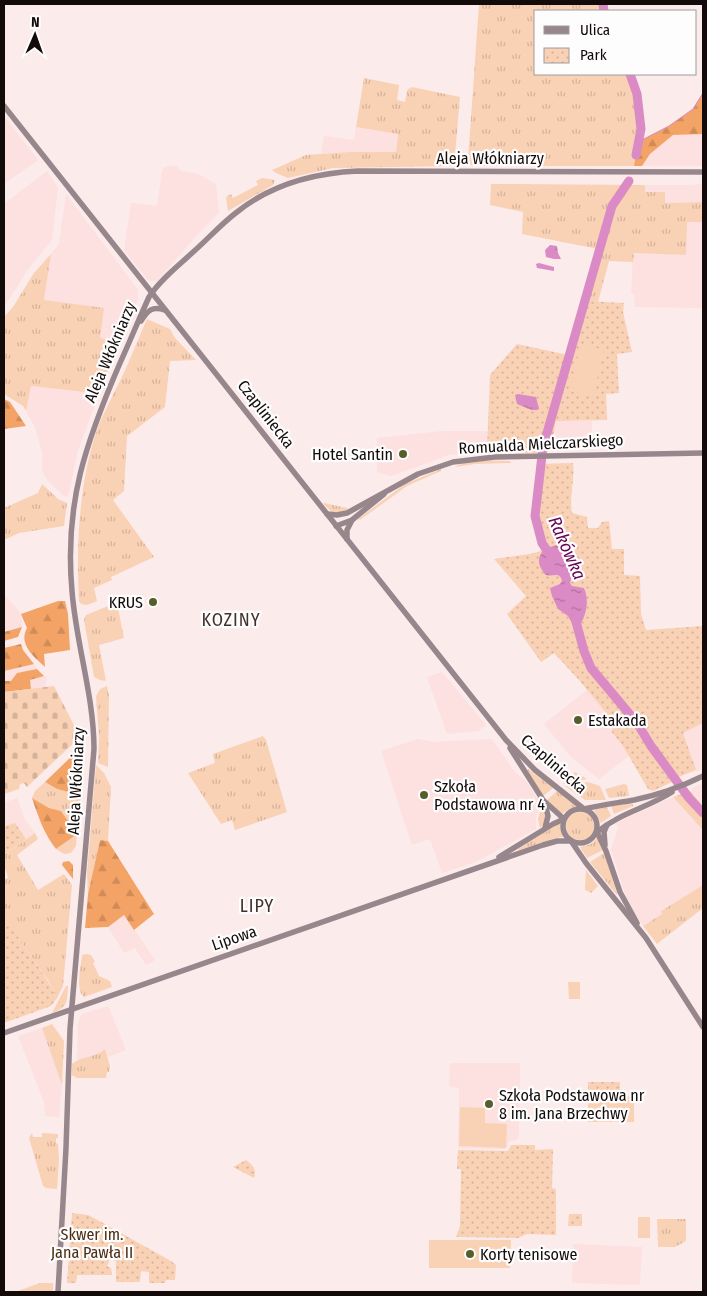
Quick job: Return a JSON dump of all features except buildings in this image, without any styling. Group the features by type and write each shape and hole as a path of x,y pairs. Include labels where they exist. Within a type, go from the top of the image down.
{"street":[{"name":"Czapliniecka","path":"4,106 506,740 535,770 584,809"},
{"name":"Aleja Włókniarzy","path":"58,1292 72,1009 94,749 92,713 72,591 71,524 76,489 87,444 134,331 152,293 235,212 269,192 305,178 340,172 703,172"},
{"path":"134,331 148,311 155,308 165,310"},
{"name":"Romualda Mielczarskiego","path":"336,526 347,513 375,496 418,474 453,462 477,458 703,453"},
{"name":"Romualda Mielczarskiego","path":"336,526 352,520 388,491"},
{"name":"Romualda Mielczarskiego","path":"327,514 347,513"},
{"path":"347,539 347,530 352,520"},
{"name":"Czapliniecka","path":"506,740 544,801 564,819"},
{"path":"571,841 586,842 610,821 664,797 703,776"},
{"path":"640,930 564,834 564,819 570,812 579,808 584,809 635,800 676,789"},
{"path":"544,801 548,816 544,830"},
{"path":"584,809 588,810 595,817 597,822 596,832 606,851 620,892 640,930 703,1027"},
{"name":"Lipowa","path":"474,869 502,856 564,819"},
{"path":"606,851 604,832 610,821"},
{"name":"Lipowa","path":"4,1033 556,841 571,841"}],"shaded area":[{"path":"4,116 38,160 4,184"},
{"path":"356,127 398,134 396,152 321,154 324,136 354,140"},
{"path":"703,134 703,166 642,166 650,154 673,135"},
{"path":"166,166 177,166 180,171 198,174 216,184 219,213 157,281 151,281 148,280 124,250 131,203 157,206 162,171"},
{"path":"47,171 58,188 52,240 28,269 4,307 4,204"},
{"path":"703,183 703,202 665,203 645,192 645,185 692,185"},
{"path":"66,194 138,290 138,299 119,343 100,339 44,300 51,254 59,244"},
{"path":"686,222 703,222 703,308 635,307 634,294 631,293 633,253 686,255"},
{"path":"30,386 95,393 95,405 78,450 68,497 64,496 47,480 42,471 42,452 35,427 26,411"},
{"path":"556,421 592,421 592,447 551,448"},
{"path":"442,431 488,431 487,451 449,455 391,476 377,472 377,438"},
{"path":"4,594 21,614 22,627 4,632"},
{"path":"34,664 37,669 17,673 11,682 4,681 4,671"},
{"path":"442,672 486,725 478,731 447,734 427,677"},
{"path":"44,676 47,677 45,687 31,689 30,680"},
{"path":"587,690 616,725 623,746 629,756 599,779 571,757 544,724"},
{"path":"703,723 703,769 696,772 682,733"},
{"path":"418,739 433,742 492,739 514,771 527,782 540,802 536,818 536,829 476,862 442,873 430,839 412,845 381,751"},
{"path":"703,783 703,804 691,789"},
{"path":"673,797 703,830 703,885 661,910 662,914 643,926 625,894 611,849 618,828 616,823"},
{"path":"17,798 25,820 35,833 26,839 15,823 4,826 4,803"},
{"path":"124,914 155,960 146,965 135,948 124,953 108,927"},
{"path":"108,1006 126,1050 77,1069 78,1022 82,1014"},
{"path":"42,1028 62,1085 59,1117 45,1116 44,1102 18,1036"},
{"name":"Szkoła Podstawowa nr 8 im. Jana Brzechwy","path":"450,1063 520,1063 519,1135 517,1140 509,1141 508,1146 504,1149 458,1148 459,1088 449,1085"},
{"path":"573,1244 642,1247 640,1285 572,1283"}],"green space":[{"path":"479,4 603,4 604,10 534,10 534,75 630,75 637,98 640,120 639,141 634,166 472,166 468,160"},
{"path":"364,78 399,85 397,100 405,102 407,90 412,87 460,97 454,166 333,168 288,178 272,170 306,155 350,152 396,152 398,134 356,127"},
{"path":"703,93 703,134 673,135 650,154 642,166 634,166 638,142 669,126 693,109"},
{"path":"262,178 275,180 273,185 228,211 226,197 231,194 233,198 258,185 256,181"},
{"path":"491,184 645,185 645,192 665,192 665,203 703,202 703,222 687,222 686,255 634,253 633,262 609,261 598,302 584,301 598,249 522,234 523,212 490,205"},
{"path":"51,254 44,300 104,308 100,338 119,343 96,399 94,393 31,386 26,411 23,406 4,394 4,317 13,307 34,273"},
{"path":"584,301 624,303 623,312 632,352 617,354 619,393 606,394 607,420 556,421 551,448 487,449 490,375 517,344 568,355"},
{"path":"147,319 170,329 175,338 196,360 170,361 165,407 127,436 124,491 113,500 154,557 111,577 112,580 94,588 97,601 87,605 81,604 79,601 78,557 80,513 87,469 98,427"},
{"path":"581,344 604,350 593,397 569,391"},
{"path":"4,399 10,402 26,426 4,429"},
{"path":"488,451 537,451 537,453 490,454"},
{"path":"510,461 511,463 475,464 455,467 459,464 473,462"},
{"path":"573,463 572,513 587,517 588,528 598,528 602,522 609,521 612,549 624,549 624,575 640,576 641,614 646,630 703,626 703,723 683,733 696,770 676,778 672,782 653,791 648,789 623,746 611,731 616,725 579,680 554,653 541,662 507,614 526,596 494,559 541,551 531,517 537,464"},
{"path":"441,469 441,471 407,486 360,520 358,519 405,484"},
{"path":"42,484 58,499 67,503 64,526 19,533 4,540 4,508 38,493"},
{"path":"324,503 348,509 342,512 332,512"},
{"path":"58,601 65,601 68,614 70,650 44,654 45,667 28,650 24,639 27,628 21,614"},
{"path":"113,604 118,608 124,638 99,645 106,681 94,677 84,620 86,615"},
{"path":"22,627 18,637 4,641 4,632"},
{"path":"21,644 23,650 34,664 4,671 4,648"},
{"path":"37,669 44,676 30,680 31,689 4,692 4,681 11,681 17,673"},
{"path":"54,686 80,737 27,787 24,783 20,784 19,789 4,794 4,692"},
{"path":"107,686 109,696 108,767 98,763 99,736 96,696 100,689"},
{"path":"85,734 83,762 77,751"},
{"path":"263,736 266,740 287,812 235,830 232,820 221,824 188,773 215,763 213,754"},
{"path":"77,751 83,762 81,787 72,793 57,789 45,782"},
{"path":"96,765 104,773 111,787 108,841 100,840 88,894 87,873"},
{"path":"528,769 553,788 543,796 527,771"},
{"path":"575,772 587,779 563,784 570,778"},
{"path":"45,782 57,789 72,793 81,787 76,846 71,853 64,854 56,849 76,834 61,811 49,808 32,798 35,791"},
{"path":"588,782 600,786 606,800 585,800 565,786"},
{"path":"624,784 627,785 629,796 609,798 605,789"},
{"path":"557,791 576,806 561,814 547,800"},
{"path":"691,791 703,806 703,830 673,797"},
{"path":"32,798 49,808 61,811 77,834 56,849 45,831"},
{"path":"631,803 633,806 614,814 611,806"},
{"path":"542,804 546,817 543,826 540,828 538,819"},
{"path":"607,807 611,816 601,823 594,810"},
{"path":"580,812 590,816 594,826 590,836 580,840 570,836 566,826 570,816"},
{"path":"15,823 26,839 4,855 4,826"},
{"path":"560,823 563,837 518,851 518,849"},
{"path":"35,833 38,839 17,855 38,890 64,874 72,885 63,986 57,998 48,980 10,926 4,913 4,881 8,877 4,866 4,855"},
{"path":"597,838 603,850 587,858 580,847 591,844"},
{"path":"100,840 108,841 154,914 134,930 124,915 108,927 85,928 88,894"},
{"path":"604,853 617,893 617,895 590,862"},
{"path":"69,861 73,865 73,879 62,865 63,862"},
{"path":"586,870 598,886 591,893 585,890"},
{"path":"703,885 703,908 657,944 643,926 662,914 661,911"},
{"path":"4,913 57,998 51,1006 4,1023"},
{"path":"82,955 91,955 95,962 93,963 99,976 110,981 112,987 84,997 81,993 79,978"},
{"path":"568,982 580,982 580,999 569,999"},
{"path":"66,986 68,986 66,1003 52,1013"},
{"path":"52,1024 64,1041 62,1085 42,1028"},
{"path":"105,1049 110,1066 106,1078 77,1078 72,1075 72,1064"},
{"path":"588,1082 620,1082 620,1096 588,1096"},
{"path":"588,1096 634,1096 634,1122 588,1122"},
{"path":"460,1107 485,1108 485,1123 507,1124 506,1148 459,1146"},
{"path":"32,1133 33,1137 42,1137 42,1133 58,1134 58,1138 56,1138 59,1160 57,1189 43,1186 29,1138"},
{"path":"511,1145 535,1145 535,1150 553,1149 552,1188 556,1189 556,1235 527,1234 518,1238 456,1237 460,1226 461,1169 457,1169 458,1150 508,1151"},
{"path":"246,1160 254,1168 254,1178 233,1167"},
{"name":"Skwer im. Jana Pawła II","path":"72,1213 88,1215 171,1261 176,1265 175,1280 166,1280 165,1283 149,1283 149,1272 141,1271 140,1282 116,1282 116,1261 110,1259 107,1266 111,1268 112,1275 77,1275 76,1283 67,1283"},
{"path":"569,1214 582,1214 582,1226 568,1226"},
{"path":"638,1217 650,1217 650,1238 638,1238"},
{"path":"657,1219 686,1219 686,1241 675,1247 658,1247"},
{"name":"Korty tenisowe","path":"429,1240 511,1240 510,1268 429,1268"},
{"path":"40,1283 53,1283 53,1292 15,1292"}],"water":[{"path":"550,245 557,246 561,259 546,257 545,250"},
{"path":"536,264 554,267 554,271 537,268"},
{"path":"515,395 536,397 539,409 532,410 517,404"},
{"path":"557,545 564,548 570,559 572,576 570,583 572,586 584,588 586,593 586,609 578,628 575,628 568,616 558,609 552,596 550,588 560,584 562,581 560,576 546,575 540,565 539,560 542,553 546,549"}],"waterway":[{"name":"Rakówka","path":"603,4 604,10"},
{"name":"Rakówka","path":"630,75 637,94 641,129 636,155"},
{"name":"Rakówka","path":"638,142 669,126 693,109 703,93"},
{"name":"Rakówka","path":"552,558 542,543 535,516 543,447 612,206 629,181"},
{"name":"Rakówka","path":"575,618 591,668 637,723 651,746 689,798 703,813"}],"place":[{"name":"Hotel Santin","path":"403,454"},
{"name":"KRUS","path":"153,602"},
{"name":"Estakada","path":"578,720"},
{"name":"Szkoła Podstawowa nr 4","path":"424,795"},
{"name":"Szkoła Podstawowa nr 8 im. Jana Brzechwy","path":"489,1104"},
{"name":"Korty tenisowe","path":"470,1254"}],"district":[{"name":"KOZINY","path":"231,620"},
{"name":"LIPY","path":"257,906"}]}
